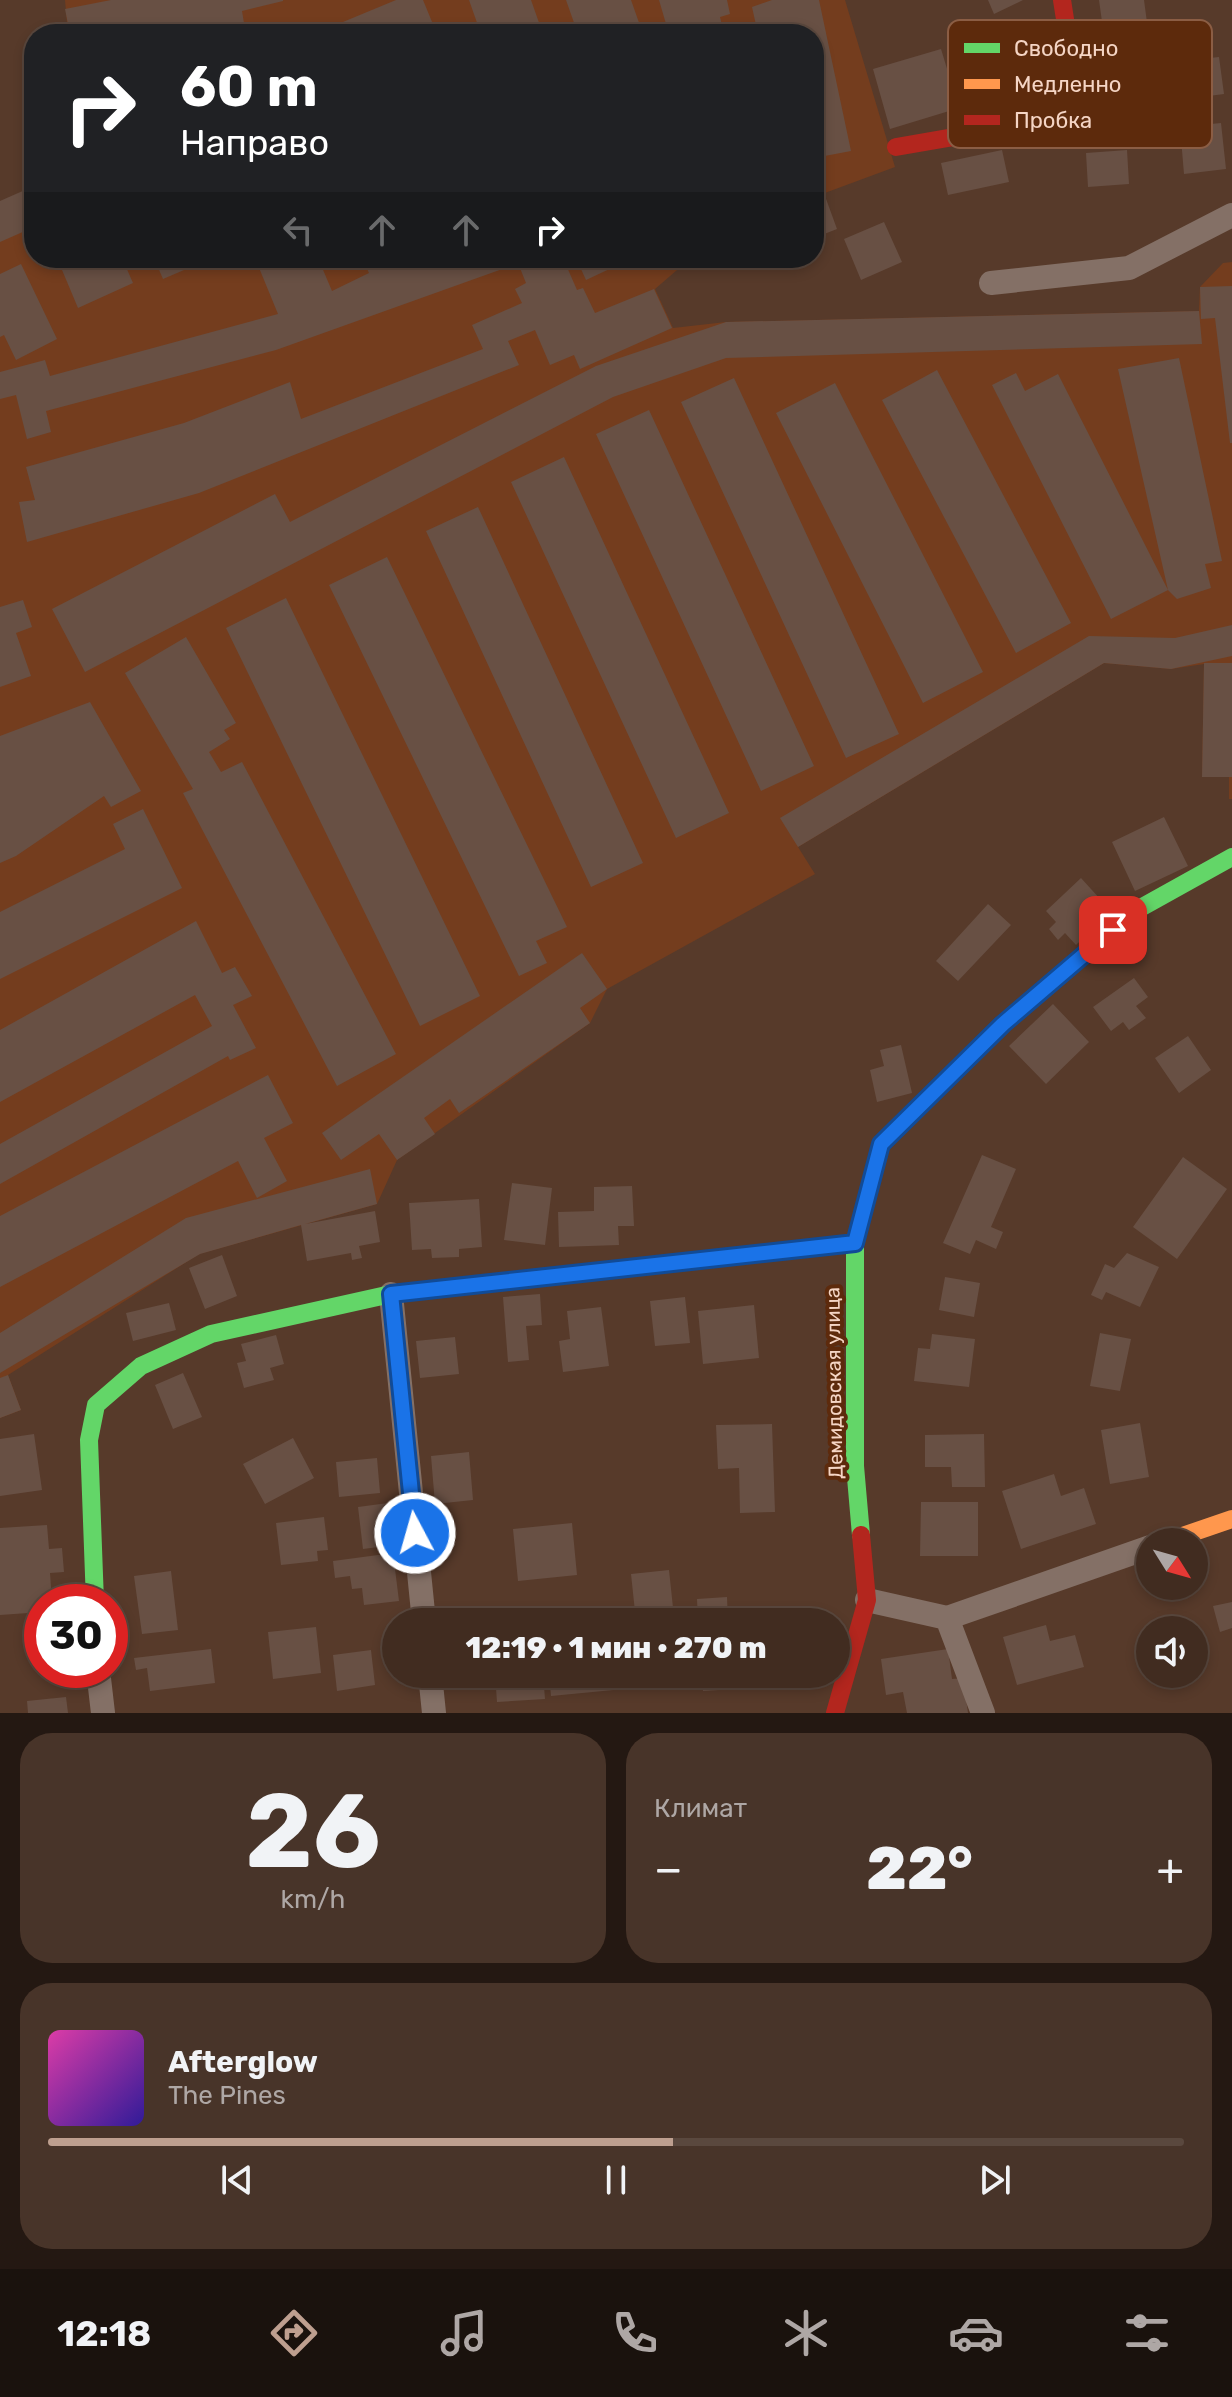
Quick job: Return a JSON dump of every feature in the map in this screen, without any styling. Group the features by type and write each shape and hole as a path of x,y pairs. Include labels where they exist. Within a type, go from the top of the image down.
{"street":[{"path":"1062,0 1065,20"},
{"path":"896,147 948,138"},
{"path":"991,283 1129,268 1232,215"},
{"name":"Демидовская улица","path":"867,1600 855,1466 855,1243 881,1144 1003,1024 1135,911 1232,857"},
{"path":"94,1584 89,1440 96,1405 141,1366 211,1334 391,1294 855,1243"},
{"path":"391,1294 423,1608"},
{"path":"1206,1528 1232,1519"},
{"path":"835,1713 867,1600 947,1618 1136,1552"},
{"path":"947,1618 983,1713"},
{"path":"100,1688 103,1713"},
{"path":"431,1688 434,1713"}],"shaded area":[{"path":"65,0 845,0 895,167 824,193 824,24 67,24"},
{"path":"24,193 24,268 679,268 655,289 673,328 726,322 1199,311 1200,287 1223,263 1232,262 1232,799 1229,799 1229,777 1202,777 1204,664 1171,669 1104,663 798,847 815,874 607,989 590,1023 397,1160 377,1204 199,1254 8,1375 21,1410 0,1418 0,204"}],"building":[{"path":"111,0 283,0 242,11 244,23 239,24 68,24 65,9"},
{"path":"396,0 423,0 433,24 338,24"},
{"path":"469,0 531,0 539,24 477,24"},
{"path":"566,0 631,0 639,24 574,24"},
{"path":"659,0 727,0 730,14 720,17 722,24 666,24"},
{"path":"772,0 819,0 851,151 824,156 824,24 756,24 752,7"},
{"path":"988,0 1023,0 994,14"},
{"path":"1099,0 1144,0 1147,20 1102,20"},
{"path":"941,49 948,72 948,111 890,129 873,69"},
{"path":"1219,57 1224,94 1212,96 1212,58"},
{"path":"1221,123 1226,169 1184,174 1182,148 1212,148 1212,124"},
{"path":"1002,150 1009,182 948,195 941,163"},
{"path":"1127,150 1129,184 1088,187 1086,153"},
{"path":"24,190 24,231 0,242 0,201"},
{"path":"824,193 837,229 824,234"},
{"path":"884,222 902,262 861,280 844,239"},
{"path":"21,264 57,339 16,360 4,335 0,337 0,274"},
{"path":"61,268 126,268 133,283 78,308"},
{"path":"158,268 189,268 163,279"},
{"path":"259,268 322,268 332,291 369,273 367,268 505,268 276,350 46,411 51,432 27,439 16,395 0,399 0,372 45,360 50,376 278,314"},
{"path":"520,268 567,268 577,290 583,288 595,313 654,289 672,328 580,369 574,355 550,365 535,330 508,341 519,365 199,493 27,542 19,502 35,500 26,467 184,423 290,382 301,419 483,349 472,325 522,303 515,289 526,283"},
{"path":"581,268 612,268 586,280"},
{"path":"1232,286 1230,443 1215,318 1201,319 1200,287"},
{"path":"1199,311 1202,344 726,358 613,397 85,672 52,609 275,494 290,522 596,366 726,322"},
{"path":"1179,358 1222,561 1205,564 1211,588 1177,599 1168,590 1118,369"},
{"path":"937,370 1071,623 1016,653 882,400"},
{"path":"1016,373 1025,391 1058,374 1168,590 1111,619 992,385"},
{"path":"734,378 899,734 846,758 681,402"},
{"path":"835,383 983,672 923,703 776,413"},
{"path":"649,410 814,766 761,791 596,434"},
{"path":"564,457 729,813 676,838 511,482"},
{"path":"478,507 643,863 591,887 426,531"},
{"path":"387,557 567,927 536,941 547,963 519,976 329,585"},
{"path":"286,598 480,996 420,1026 226,628"},
{"path":"23,600 32,627 16,633 31,676 0,687 0,607"},
{"path":"1232,625 1232,656 1171,669 1104,663 798,847 780,818 1089,636 1175,638"},
{"path":"186,637 236,723 224,730 230,739 209,752 221,772 242,762 396,1054 337,1086 183,793 193,789 125,673"},
{"path":"1204,663 1232,663 1232,777 1202,777"},
{"path":"90,702 141,791 111,807 104,796 16,856 0,863 0,736"},
{"path":"143,809 182,888 0,979 0,912 125,849 113,824"},
{"path":"1164,817 1188,866 1135,891 1112,842"},
{"path":"1081,878 1111,911 1076,945 1065,933 1058,940 1049,929 1056,922 1046,911"},
{"path":"988,904 1011,925 958,981 936,961"},
{"path":"196,921 222,973 235,967 252,996 233,1005 256,1048 230,1060 228,1056 0,1184 0,1144 212,1026 195,995 0,1102 0,1030"},
{"path":"582,953 607,989 580,1008 590,1023 459,1113 450,1099 424,1118 435,1134 397,1160 379,1134 341,1160 322,1133"},
{"path":"1134,978 1148,997 1136,1006 1146,1018 1129,1030 1123,1022 1111,1031 1093,1007"},
{"path":"1053,1004 1089,1042 1046,1084 1009,1046"},
{"path":"1188,1036 1211,1070 1179,1093 1155,1058"},
{"path":"901,1045 912,1093 877,1102 870,1070 884,1066 880,1050"},
{"path":"268,1075 293,1123 264,1138 287,1181 257,1198 238,1161 0,1287 0,1216"},
{"path":"982,1155 1016,1169 991,1227 1003,1232 996,1249 976,1240 970,1254 943,1243"},
{"path":"1183,1157 1227,1189 1177,1259 1133,1227"},
{"path":"370,1169 377,1204 305,1224 375,1211 380,1242 359,1246 362,1258 352,1260 351,1253 307,1261 301,1225 200,1254 0,1373 0,1333 186,1218"},
{"path":"512,1183 552,1188 545,1245 504,1240"},
{"path":"632,1186 634,1226 618,1226 619,1245 559,1247 558,1212 594,1211 594,1187"},
{"path":"479,1199 482,1247 459,1249 459,1257 432,1258 431,1249 412,1250 409,1203"},
{"path":"1127,1253 1159,1267 1140,1307 1106,1292 1102,1300 1091,1295 1105,1264 1114,1268"},
{"path":"222,1255 237,1296 205,1309 189,1268"},
{"path":"945,1277 980,1283 974,1317 939,1310"},
{"path":"540,1294 542,1325 526,1326 529,1360 508,1362 503,1297"},
{"path":"685,1297 690,1343 655,1346 650,1301"},
{"path":"169,1303 176,1330 133,1341 126,1313"},
{"path":"754,1305 759,1358 703,1364 698,1311"},
{"path":"601,1307 609,1366 563,1372 559,1341 570,1339 567,1311"},
{"path":"1100,1333 1131,1339 1120,1391 1090,1386"},
{"path":"932,1334 975,1339 969,1387 914,1381 918,1348 930,1349"},
{"path":"276,1335 284,1364 270,1368 274,1380 244,1388 237,1363 246,1361 241,1344"},
{"path":"455,1337 459,1374 420,1378 416,1341"},
{"path":"183,1373 202,1417 173,1429 155,1385"},
{"path":"8,1375 21,1410 0,1418 0,1378"},
{"path":"1140,1423 1149,1477 1110,1484 1101,1430"},
{"path":"772,1424 775,1512 740,1513 739,1468 718,1469 716,1425"},
{"path":"34,1434 42,1490 0,1496 0,1439"},
{"path":"984,1434 985,1487 952,1487 951,1467 925,1467 925,1435"},
{"path":"293,1438 314,1478 265,1504 243,1464"},
{"path":"469,1452 473,1500 435,1504 431,1456"},
{"path":"377,1458 380,1493 339,1497 336,1462"},
{"path":"1054,1474 1061,1496 1084,1488 1096,1524 1021,1549 1002,1491"},
{"path":"921,1502 978,1502 978,1556 920,1556"},
{"path":"388,1503 394,1545 363,1549 358,1507"},
{"path":"324,1517 328,1550 317,1551 318,1561 281,1565 276,1523"},
{"path":"572,1523 577,1575 518,1581 513,1529"},
{"path":"47,1525 49,1549 62,1548 64,1572 50,1573 51,1584 24,1584 24,1613 0,1615 0,1528"},
{"path":"393,1553 399,1601 364,1605 362,1588 352,1589 350,1576 335,1578 333,1561"},
{"path":"669,1570 673,1608 635,1608 631,1574"},
{"path":"171,1571 178,1630 142,1634 134,1576"},
{"path":"727,1597 727,1608 697,1608 697,1599"},
{"path":"1232,1602 1232,1628 1220,1632 1213,1606"},
{"path":"1046,1625 1050,1641 1075,1635 1084,1667 1017,1685 1003,1637"},
{"path":"316,1627 321,1673 273,1679 268,1632"},
{"path":"211,1649 215,1683 150,1691 147,1668 136,1670 134,1658"},
{"path":"948,1649 952,1679 963,1678 968,1713 907,1713 903,1692 886,1695 881,1659"},
{"path":"371,1650 375,1685 337,1691 333,1655"},
{"path":"496,1688 544,1688 545,1699 497,1702"},
{"path":"550,1688 624,1689 551,1696"},
{"path":"703,1688 752,1688 703,1691"},
{"path":"66,1697 68,1713 28,1713 27,1701"}],"traffic: fast":[{"path":"861,1535 855,1466 855,1243 881,1144 1003,1024 1135,911 1232,857"},
{"path":"94,1584 89,1440 96,1405 141,1366 211,1334 391,1294 855,1243"}],"traffic: slow":[{"path":"1206,1528 1232,1519"}],"traffic: jam":[{"path":"1062,0 1065,20"},
{"path":"896,147 948,138"},
{"path":"835,1713 867,1600 861,1535"}],"route":[{"path":"415,1533 391,1294 855,1243 881,1144 1003,1024 1113,930"}]}
